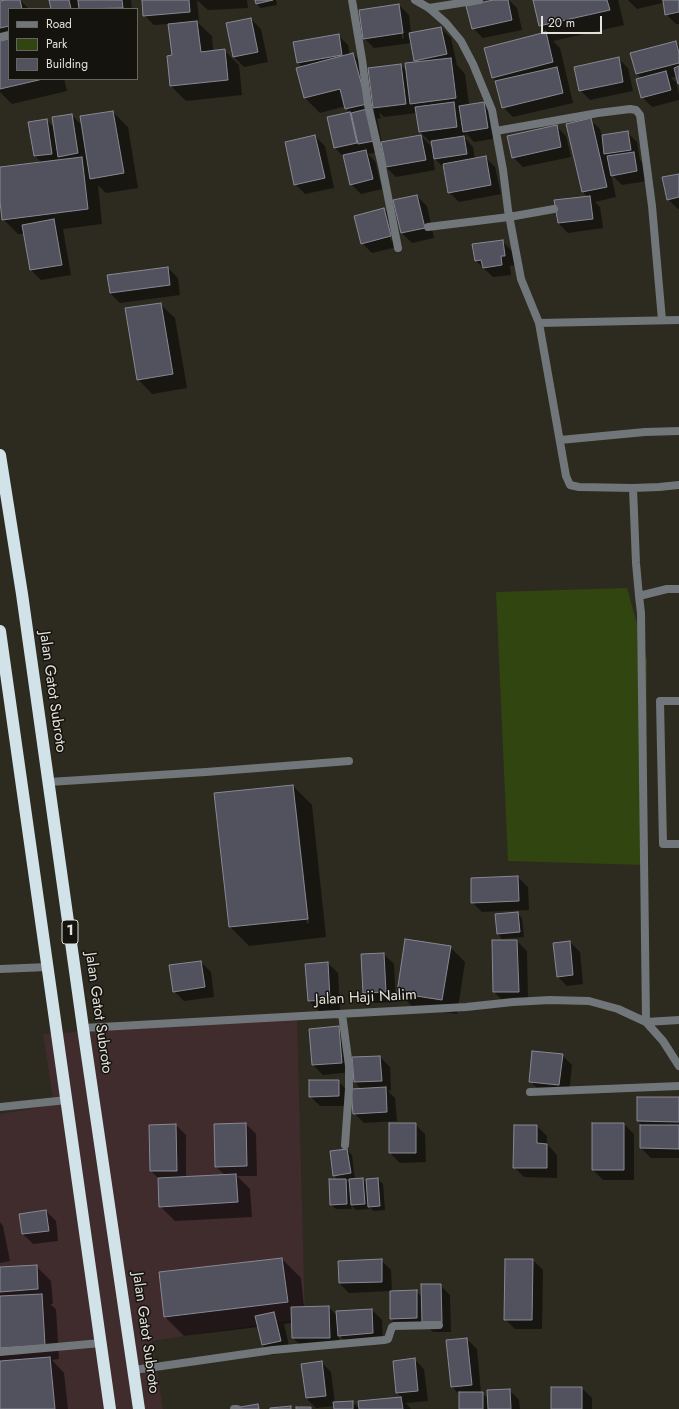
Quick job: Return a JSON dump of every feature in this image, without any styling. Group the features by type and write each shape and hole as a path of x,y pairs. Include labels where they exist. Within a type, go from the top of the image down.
{"highway":[{"name":"Jalan Gatot Subroto","path":"0,455 49,782 83,1028 139,1409"},
{"name":"1","path":"0,631 110,1409"}],"street":[{"path":"352,0 368,105 398,248"},
{"path":"416,0 429,8 446,23 461,41 473,64 492,110 503,170 509,217 521,279 539,323 566,476 570,485 579,487 633,488 679,485"},
{"path":"429,8 479,0"},
{"path":"496,131 598,113 630,109 636,110 640,115 652,206 662,320"},
{"path":"428,227 509,217 554,209"},
{"path":"539,323 679,320"},
{"path":"560,440 645,432 679,431"},
{"path":"633,488 636,563 641,613 646,1022 663,1041 679,1066"},
{"path":"639,596 667,589 679,589"},
{"path":"679,700 660,701 663,844 679,844"},
{"path":"49,782 214,772 348,761"},
{"path":"0,969 48,967"},
{"name":"Jalan Haji Nalim","path":"83,1028 466,1007 550,1000 589,1001 618,1009 646,1022"},
{"path":"342,1014 349,1066 345,1145"},
{"path":"646,1022 679,1020"},
{"path":"530,1092 679,1086"},
{"path":"0,1107 67,1100"},
{"path":"134,1370 274,1350 384,1340 388,1339 392,1327 394,1326 439,1325"},
{"path":"0,1352 100,1344"}],"shaded area":[{"path":"297,1019 305,1318 152,1341 163,1409 0,1409 0,1114 54,1105 43,1034"}],"green space":[{"path":"627,588 647,660 646,865 508,861 496,592"}],"building":[{"path":"20,0 22,8 8,8 8,26 0,28 0,1"},
{"path":"49,0 69,0 71,8 51,8"},
{"path":"78,0 122,0 123,8 79,8"},
{"path":"142,0 189,0 190,12 143,16"},
{"path":"255,0 273,0 256,4"},
{"path":"493,0 508,0 512,20 472,29 466,6"},
{"path":"533,0 607,0 610,10 539,26"},
{"path":"663,0 679,0 679,12 665,15"},
{"path":"399,4 403,33 363,39 359,10"},
{"path":"251,18 258,52 233,57 226,23"},
{"path":"197,21 201,52 225,49 228,80 170,86 167,56 172,55 168,24"},
{"path":"441,27 447,54 414,61 409,33"},
{"path":"546,32 553,62 492,78 484,48"},
{"path":"339,34 342,55 297,63 293,42"},
{"path":"8,39 8,80 39,80 0,89 0,41"},
{"path":"676,41 679,53 679,63 636,74 630,53"},
{"path":"353,53 367,104 345,109 340,89 304,98 296,68"},
{"path":"619,57 623,82 579,91 574,67"},
{"path":"451,58 456,98 410,104 405,63"},
{"path":"401,64 406,104 373,108 368,68"},
{"path":"679,66 679,84 678,84 674,68"},
{"path":"557,67 563,93 502,108 495,81"},
{"path":"666,71 671,90 641,98 636,79"},
{"path":"454,102 457,127 419,132 415,107"},
{"path":"484,102 488,128 463,132 459,106"},
{"path":"367,109 374,141 358,144 351,113"},
{"path":"113,111 124,173 90,179 80,116"},
{"path":"350,112 357,143 334,148 327,117"},
{"path":"72,114 78,153 58,157 52,117"},
{"path":"591,118 607,187 582,192 566,124"},
{"path":"47,119 52,154 34,156 28,122"},
{"path":"557,125 561,147 512,158 507,136"},
{"path":"628,131 631,150 604,154 602,135"},
{"path":"315,135 325,178 294,185 285,142"},
{"path":"421,135 426,160 386,167 381,142"},
{"path":"464,136 467,154 434,159 431,141"},
{"path":"366,150 373,179 350,185 343,155"},
{"path":"634,152 637,171 611,176 607,156"},
{"path":"486,156 491,185 448,193 443,164"},
{"path":"82,157 88,209 2,220 0,201 0,167"},
{"path":"679,174 679,197 667,200 662,177"},
{"path":"417,195 425,228 401,233 393,200"},
{"path":"590,196 593,219 558,223 554,200"},
{"path":"384,208 391,236 361,244 354,216"},
{"path":"54,219 62,265 30,270 22,225"},
{"path":"503,240 505,256 501,256 502,265 483,268 481,260 475,261 472,244"},
{"path":"168,267 170,285 110,293 107,275"},
{"path":"161,303 173,374 137,380 125,308"},
{"path":"293,785 308,919 229,927 214,793"},
{"path":"518,876 519,901 471,903 471,878"},
{"path":"518,912 520,932 497,934 495,914"},
{"path":"405,939 451,946 442,1000 397,993"},
{"path":"492,940 517,940 519,992 493,992"},
{"path":"570,941 573,975 557,977 553,943"},
{"path":"384,953 386,992 363,993 361,954"},
{"path":"201,961 205,987 173,992 169,965"},
{"path":"328,962 330,1000 308,1001 305,964"},
{"path":"339,1026 342,1063 312,1065 309,1029"},
{"path":"532,1051 563,1054 559,1085 529,1082"},
{"path":"380,1056 382,1081 354,1082 352,1057"},
{"path":"309,1080 339,1080 339,1096 309,1097"},
{"path":"386,1087 387,1112 353,1114 351,1089"},
{"path":"637,1097 679,1097 679,1122 637,1121"},
{"path":"246,1123 247,1166 215,1167 214,1124"},
{"path":"389,1123 416,1123 416,1153 389,1153"},
{"path":"592,1123 624,1123 624,1170 592,1170"},
{"path":"176,1124 177,1171 150,1171 149,1125"},
{"path":"514,1125 537,1125 537,1143 547,1144 547,1168 513,1168"},
{"path":"640,1125 679,1125 679,1149 640,1148"},
{"path":"347,1149 351,1173 333,1176 330,1151"},
{"path":"236,1174 238,1202 159,1207 158,1178"},
{"path":"363,1178 365,1204 351,1205 349,1179"},
{"path":"378,1178 380,1206 368,1207 366,1179"},
{"path":"329,1179 346,1179 347,1204 330,1205"},
{"path":"46,1210 49,1231 22,1234 19,1214"},
{"path":"282,1258 288,1302 164,1317 159,1272"},
{"path":"382,1259 382,1282 339,1283 338,1261"},
{"path":"505,1259 533,1259 532,1320 504,1320"},
{"path":"37,1265 38,1289 0,1292 0,1267"},
{"path":"421,1284 441,1284 442,1322 422,1322"},
{"path":"417,1290 417,1318 390,1319 390,1291"},
{"path":"42,1294 45,1345 0,1348 0,1296"},
{"path":"329,1306 330,1338 292,1338 291,1307"},
{"path":"372,1309 373,1333 338,1336 336,1311"},
{"path":"274,1312 281,1341 262,1345 255,1316"},
{"path":"467,1338 472,1385 451,1387 446,1340"},
{"path":"50,1357 55,1409 0,1409 0,1361"},
{"path":"415,1358 418,1391 396,1393 393,1361"},
{"path":"322,1361 326,1396 306,1398 301,1364"},
{"path":"551,1387 582,1387 582,1409 551,1409"},
{"path":"510,1389 511,1409 488,1409 487,1390"},
{"path":"459,1392 483,1392 483,1409 459,1409"},
{"path":"401,1397 403,1409 359,1409 358,1401"},
{"path":"353,1401 353,1409 334,1409 333,1402"},
{"path":"258,1404 259,1409 241,1409 240,1407"},
{"path":"291,1406 291,1409 270,1409 270,1408"},
{"path":"296,1407 311,1407 311,1409 296,1409"}]}
